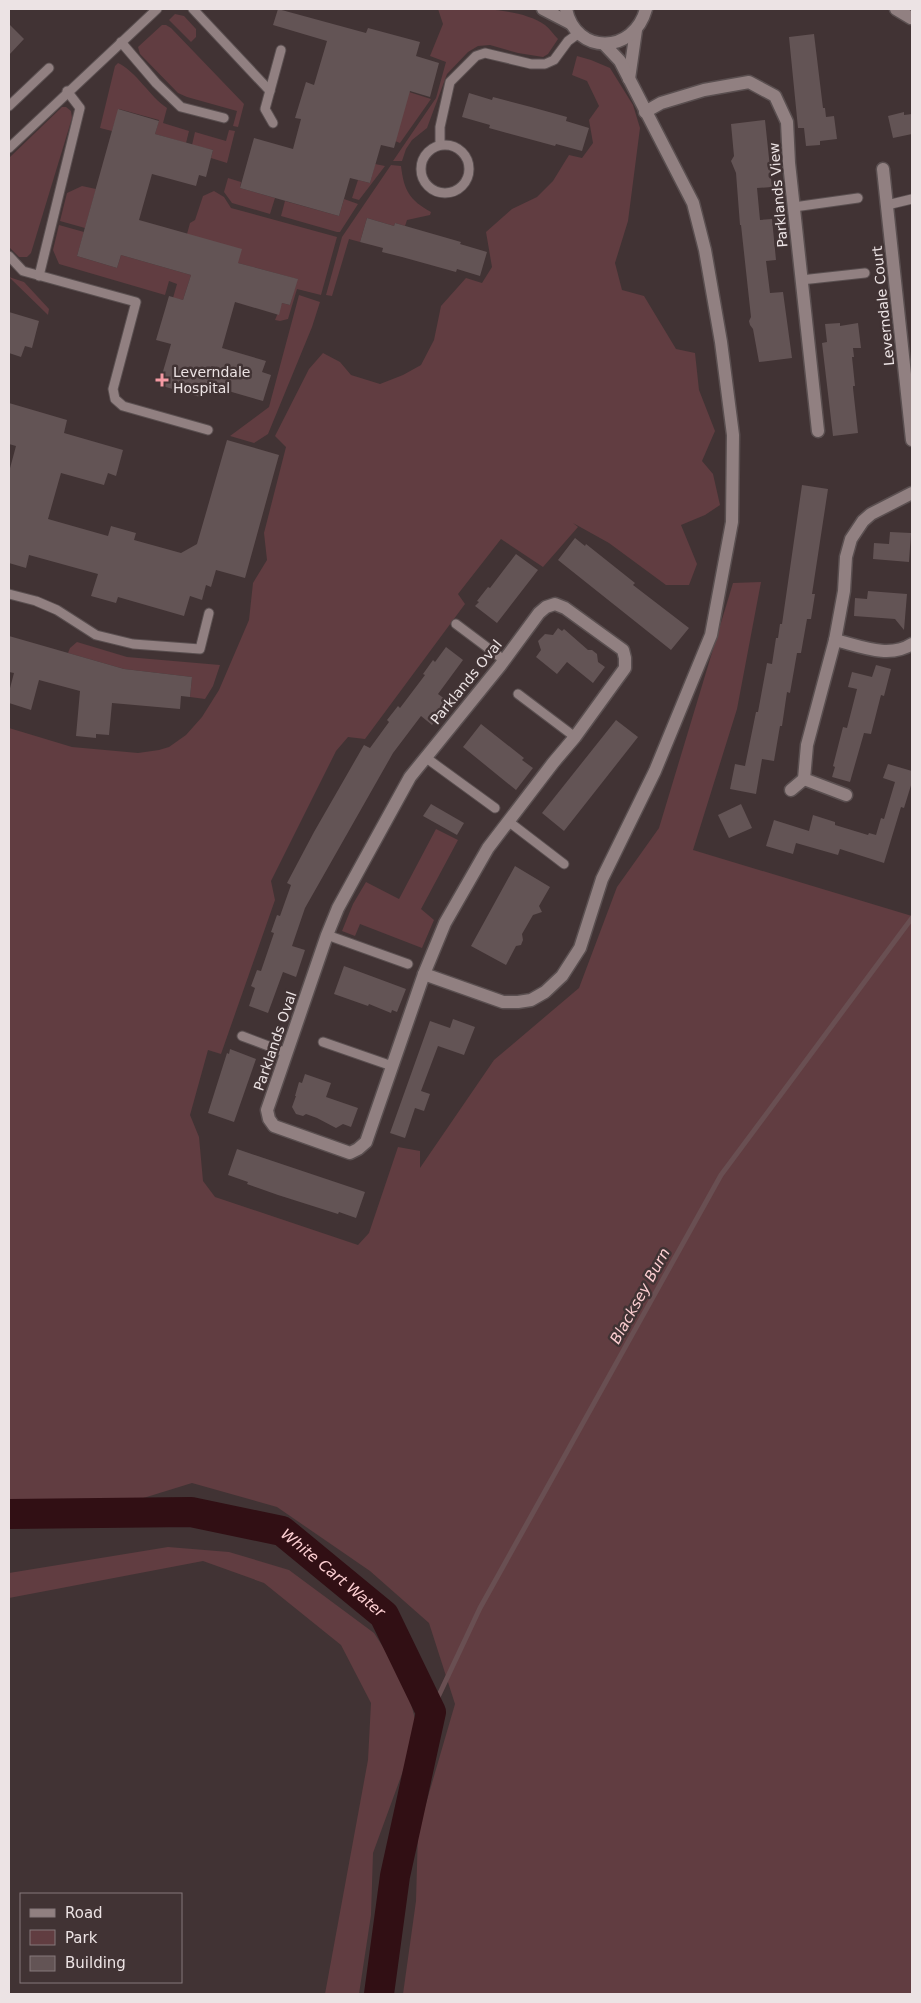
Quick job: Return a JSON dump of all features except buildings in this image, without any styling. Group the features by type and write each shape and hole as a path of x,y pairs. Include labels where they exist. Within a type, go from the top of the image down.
{"street":[{"path":"543,9 570,23 579,33 595,42 604,44 614,43 626,38 636,30 643,19 646,9"},
{"path":"566,9 570,23"},
{"path":"896,9 911,16"},
{"path":"629,79 636,30"},
{"path":"424,974 503,1002 531,1000 545,992 562,976 580,948 602,879 655,771 710,635 732,522 733,435 721,342 705,250 693,203 620,62 604,44"},
{"name":"Parklands View","path":"645,112 661,103 704,90 749,82 775,96 787,122 789,163 818,431"},
{"name":"Leverndale Court","path":"884,169 908,366 912,440"},
{"path":"791,790 804,779 807,745 835,640 844,590 846,557 851,539 871,514 912,493"},
{"name":"Parklands Oval","path":"555,604 565,608 623,650 625,668 575,737 508,821 488,848 445,923 424,974 366,1142 350,1153 274,1126 269,1119 267,1110 338,908 410,777 504,660 539,613 555,604"},
{"path":"835,640 885,651 902,649 912,644"},
{"path":"804,779 846,795"}],"lane":[{"path":"9,148 157,9"},
{"path":"193,9 270,91"},
{"path":"440,145 440,127 450,82 476,56 485,53 531,64 545,64 554,60 568,42 579,33"},
{"path":"121,42 156,83 181,107 224,118"},
{"path":"273,123 265,108 281,50"},
{"path":"9,106 49,68"},
{"path":"39,276 80,108 68,92"},
{"path":"440,145 455,148 465,156 467,161 468,175 465,182 460,188 452,192 437,192 430,188 422,176 424,157 431,148 440,145"},
{"path":"794,207 858,198"},
{"path":"887,205 912,199"},
{"path":"9,256 23,271 136,302 113,389 115,399 123,406 208,430"},
{"path":"801,280 866,273"},
{"path":"9,594 36,601 57,610 96,635 133,644 200,649 209,612"},
{"path":"456,624 504,660"},
{"path":"518,694 575,737"},
{"path":"425,757 495,808"},
{"path":"508,821 564,864"},
{"path":"327,935 408,964"},
{"path":"242,1036 288,1053"},
{"path":"323,1042 392,1066"}],"green space":[{"path":"438,9 478,9 521,14 545,25 558,39 548,54 543,57 518,53 490,45 478,46 468,52 447,74 427,128 412,140 406,149 402,161 393,161 436,98 446,62 430,56 443,24"},
{"path":"175,14 184,16 196,29 196,37 191,42 169,20"},
{"path":"162,25 171,28 244,104 238,127 233,126 237,111 178,93 140,54 138,47"},
{"path":"577,56 610,68 633,105 640,128 628,221 615,263 622,290 644,296 676,349 695,353 699,390 715,431 702,461 713,474 720,505 705,515 681,525 697,564 689,585 666,585 609,543 573,523 578,527 543,567 501,539 458,594 465,604 365,739 348,737 336,751 271,881 275,900 221,1054 208,1050 190,1115 199,1137 203,1181 215,1197 358,1245 369,1233 398,1147 420,1151 420,1168 494,1060 579,988 617,887 659,828 733,583 761,582 737,709 693,850 912,916 912,1994 403,1994 416,1901 418,1831 455,1704 429,1623 370,1571 277,1507 192,1483 124,1504 9,1518 9,728 72,747 138,753 169,747 186,735 202,717 219,690 249,620 253,583 267,560 264,533 286,447 275,436 309,369 323,353 340,362 351,375 380,384 403,375 421,365 434,340 441,306 466,278 482,283 492,267 486,232 512,209 537,197 553,181 569,155 582,158 593,143 589,120 599,106 587,81 572,75"},
{"path":"118,63 131,72 167,108 163,123 189,131 186,143 155,134 159,120 119,109 112,131 100,128 115,66"},
{"path":"409,92 431,99 400,143 395,141"},
{"path":"62,107 66,107 71,111 72,118 31,253 27,257 19,257 9,247 9,158"},
{"path":"229,130 235,131 227,163 211,158 213,150 192,145 195,132 226,141"},
{"path":"375,164 385,166 359,200 352,198 358,180 370,183"},
{"path":"391,165 401,166 406,188 417,203 431,212 430,215 407,220 405,226 395,223 394,226 367,218 360,242 349,239 332,296 326,295 342,237"},
{"path":"228,178 241,182 240,188 275,198 270,214 232,203 224,192"},
{"path":"82,186 96,189 85,228 60,221 67,193"},
{"path":"214,191 224,197 231,208 337,237 321,295 297,289 288,319 275,320 282,303 290,305 297,279 238,263 187,234 190,223 195,220 203,196"},
{"path":"344,199 358,204 340,232 281,216 285,201 339,216"},
{"path":"59,225 84,232 77,256 117,268 121,255 191,275 183,300 173,298 177,284 169,281 165,295 59,264 53,250"},
{"path":"9,277 24,282 49,309 48,315"},
{"path":"299,295 320,302 312,327 268,434 254,443 230,436 269,407"},
{"path":"77,642 127,657 220,665 213,686 205,699 190,697 192,677 124,669 68,653 70,648"},
{"path":"436,829 458,840 421,909 434,920 422,948 360,924 355,936 342,931 353,904 366,882 399,899"},
{"path":"168,1547 229,1552 289,1570 374,1633 405,1681 418,1730 373,1853 371,1915 359,1994 325,1994 368,1760 371,1703 341,1645 264,1583 203,1561 9,1598 9,1573"}],"waterway":[{"name":"Blacksey Burn","path":"431,1712 480,1608 721,1175 912,918"},
{"name":"White Cart Water","path":"9,1514 191,1512 282,1531 384,1615 431,1712 395,1876 379,1994"}],"place":[{"name":"Leverndale Hospital","path":"162,380"}]}
